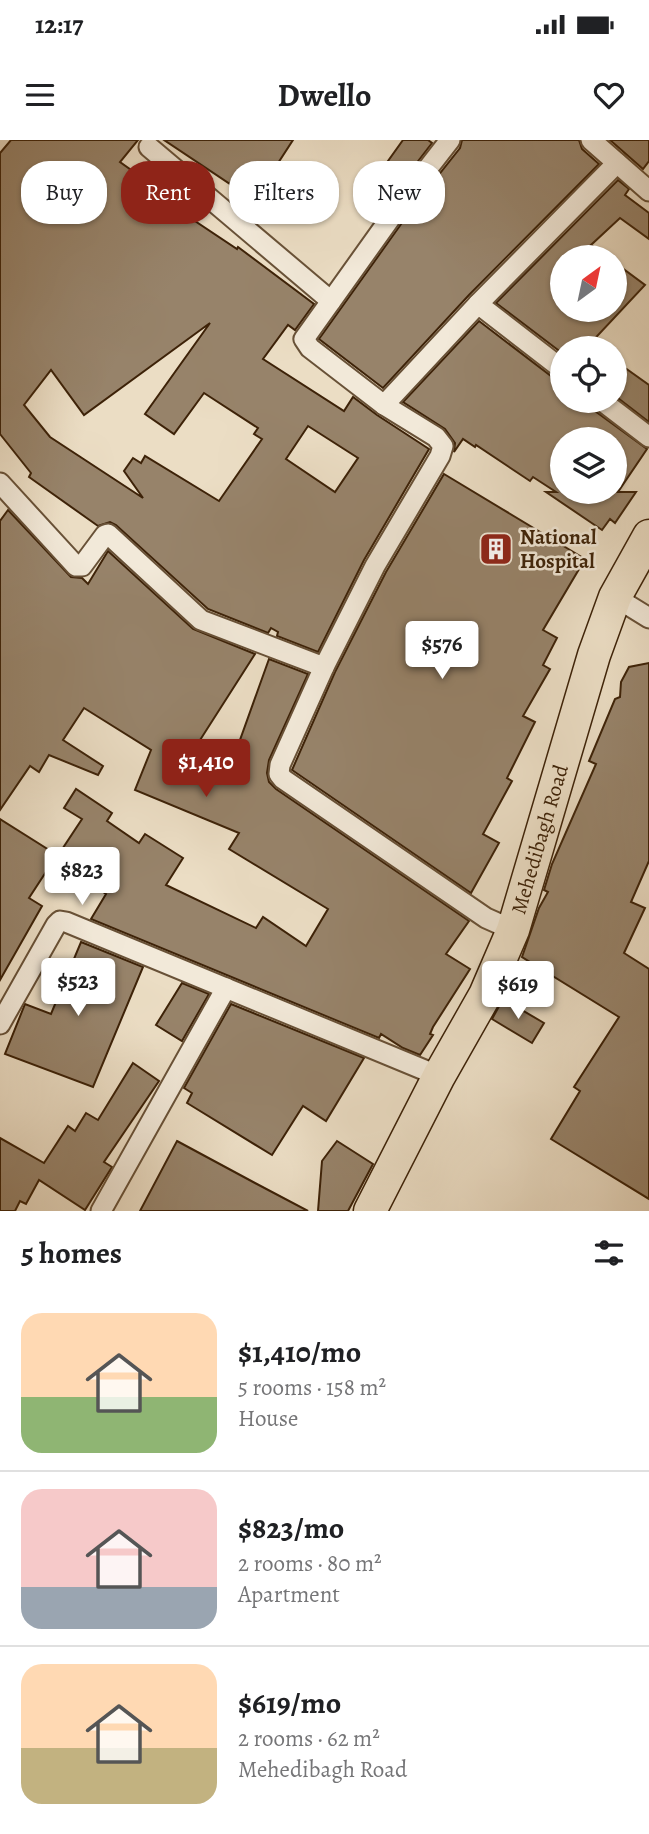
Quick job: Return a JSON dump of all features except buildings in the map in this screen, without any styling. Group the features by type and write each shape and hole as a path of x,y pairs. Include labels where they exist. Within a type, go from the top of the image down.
{"main road":[{"name":"Mehedibagh Road","path":"370,1211 439,1076 485,995 513,930 594,655 615,597 649,536"}],"street":[{"path":"450,140 304,338 310,348 384,405 436,437 443,446 440,456 375,566 324,667 280,765 279,774 486,918 513,930"},
{"path":"591,140 649,191"},
{"path":"149,142 331,301"},
{"path":"384,405 478,304 617,163"},
{"path":"478,304 550,360"},
{"path":"618,413 649,437"},
{"path":"0,483 76,566 82,566 86,562 104,535 108,534 201,620 324,667"},
{"path":"615,597 649,618"},
{"path":"0,1024 56,925 66,922 439,1076"},
{"path":"102,1211 226,988"}],"place":[{"name":"National Hospital","path":"496,549"}]}
